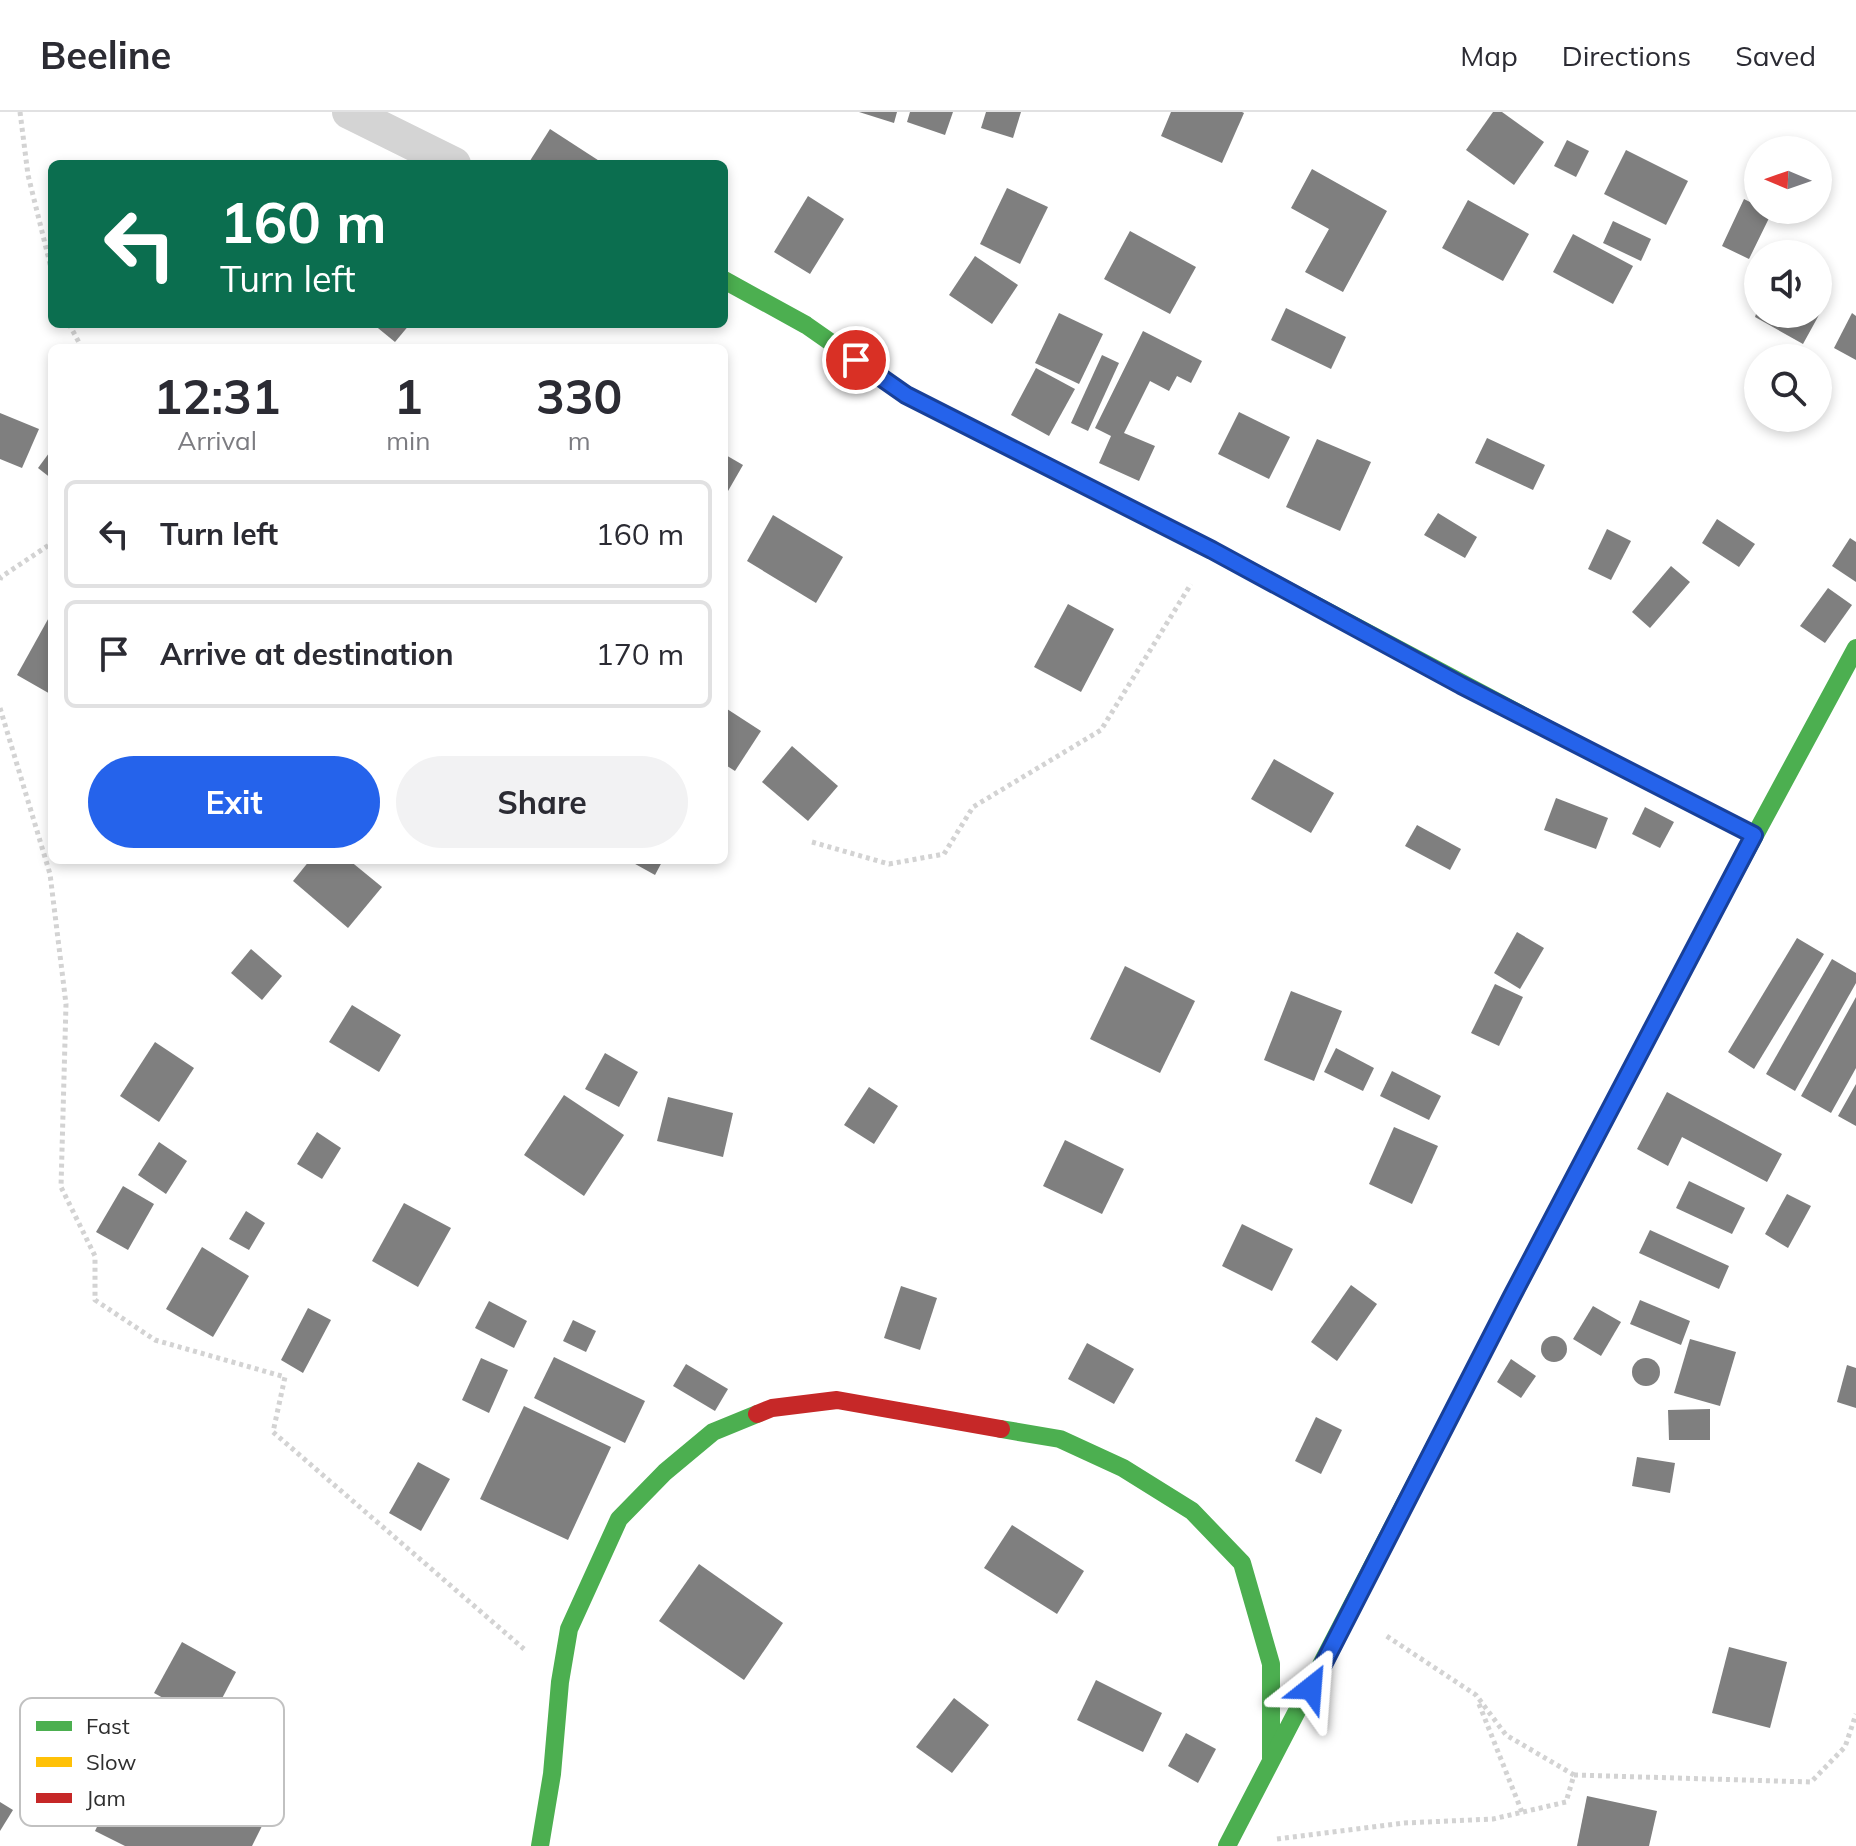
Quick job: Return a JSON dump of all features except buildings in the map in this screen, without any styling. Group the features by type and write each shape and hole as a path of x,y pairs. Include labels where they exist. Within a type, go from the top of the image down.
{"street":[{"path":"349,112 446,160"},
{"path":"728,282 806,325 906,395 1212,550 1461,685 1754,835"},
{"path":"1228,1845 1351,1613 1511,1298 1754,835 1856,648"},
{"path":"540,1846 569,1629 619,1519 665,1472 713,1432 772,1408 837,1400 1060,1439 1123,1468 1192,1511 1242,1563 1271,1664 1271,1763"}],"path":[{"path":"20,112 28,175 48,256"},
{"path":"0,580 48,546"},
{"path":"812,842 889,864 944,854 973,807 1101,730 1212,550"},
{"path":"0,708 50,874 66,1004 61,1187 95,1256 95,1300 155,1340 285,1377 273,1432 560,1682"},
{"path":"1351,1613 1476,1695 1506,1735 1574,1775 1811,1782 1845,1747 1856,1714"},
{"path":"1476,1695 1522,1812"},
{"path":"1228,1845 1404,1823 1493,1819 1566,1802 1574,1775"}],"traffic: fast":[{"path":"728,282 806,325 906,395 1212,550 1563,737"},
{"path":"1720,900 1856,648"},
{"path":"1227,1846 1488,1343"},
{"path":"540,1846 569,1629 619,1519 665,1472 713,1432 757,1414"},
{"path":"1001,1429 1060,1439 1123,1468 1192,1511 1242,1563 1271,1664 1271,1758"}],"traffic: slow":[{"path":"1563,737 1754,835"},
{"path":"1488,1343 1720,900"}],"traffic: jam":[{"path":"757,1414 772,1408 837,1400 1001,1429"}],"route":[{"path":"856,360 906,395 1212,550 1461,685 1754,835 1311,1688"}]}
